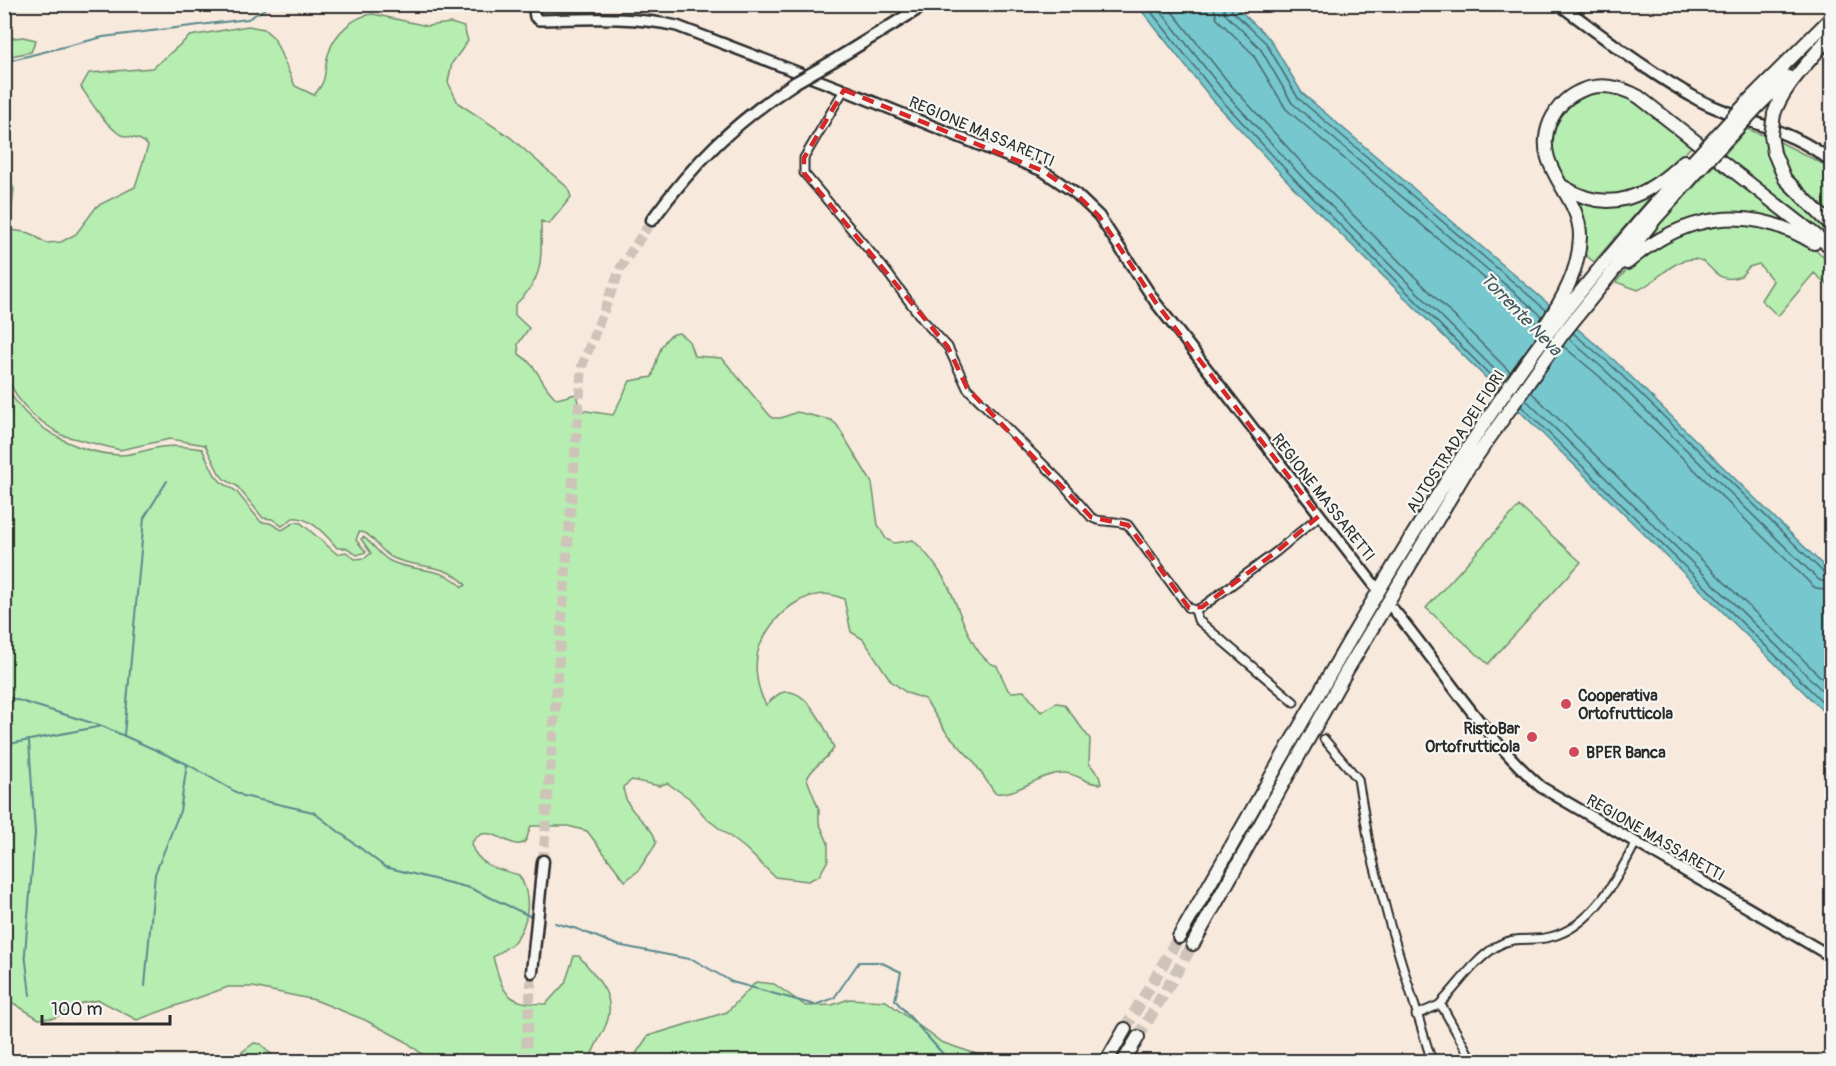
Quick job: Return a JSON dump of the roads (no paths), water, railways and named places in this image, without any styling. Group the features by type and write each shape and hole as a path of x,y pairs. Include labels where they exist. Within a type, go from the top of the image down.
{"highway":[{"name":"AUTOSTRADA DEI FIORI","path":"1179,937 1427,523 1526,363 1597,282 1726,124 1757,100 1832,17"},
{"name":"AUTOSTRADA DEI FIORI","path":"1698,158 1757,100 1832,32"},
{"path":"1832,32 1786,88 1774,114 1771,135 1773,153 1785,179 1832,226"},
{"path":"1526,363 1566,292 1576,262 1580,236 1574,208 1558,183 1545,153 1546,134 1553,116 1564,102 1580,91 1598,86 1614,87 1639,97 1832,250"},
{"path":"1558,183 1576,195 1591,201 1625,198 1652,187 1698,158"},
{"path":"1597,282 1652,243 1692,225 1717,220 1742,218 1771,223 1792,230 1832,250"},
{"name":"AUTOSTRADA DEI FIORI","path":"1193,944 1427,523 1597,282"},
{"path":"1106,1062 1125,1029"},
{"path":"1123,1062 1138,1037"}],"main road":[{"path":"652,220 692,170 722,138 749,114 796,82 926,4"},
{"path":"1559,4 1664,79 1701,101 1811,147 1832,162"},
{"path":"532,972 543,861"}],"street":[{"name":"REGIONE MASSARETTI","path":"534,7 535,17 539,20 622,19 676,26 844,90 1043,171 1075,193 1099,216 1156,303 1375,586"},
{"path":"844,90 804,158 804,173 883,267 922,319 948,347 967,388 1061,482 1090,517 1096,521 1118,520 1128,525 1181,599 1189,608 1195,610"},
{"path":"1195,610 1276,552 1319,516"},
{"name":"REGIONE MASSARETTI","path":"1393,609 1519,767 1541,787 1635,844 1832,957"},
{"path":"1195,610 1198,620 1294,702"},
{"path":"1324,739 1359,779 1370,849 1416,1015 1432,1062"},
{"path":"1416,1015 1438,1005 1480,959 1496,946 1518,938 1552,937 1578,923 1595,908 1635,844"},
{"path":"1438,1005 1443,1008 1473,1062"}],"water":[{"name":"Torrente Neva","path":"1137,5 1234,5 1270,39 1302,93 1614,360 1831,573 1831,719 1294,188 1211,98"}],"waterway":[{"path":"4,62 103,37 248,19 273,4"},
{"path":"503,4 530,5"},
{"path":"535,5 611,7 666,4"},
{"path":"124,735 144,518 167,481"},
{"path":"4,696 102,726 187,764 243,796 313,812 385,867 470,888 530,916"},
{"path":"4,745 102,726"},
{"path":"29,741 35,833 25,953 30,995"},
{"path":"145,986 155,874 180,811 187,764"},
{"path":"555,923 617,945 694,960 732,982 815,1005 834,998 859,962 880,962 901,972 895,1000 950,1062"}],"tunnel":[{"path":"543,861 582,366 621,267 652,220"},
{"path":"1125,1029 1179,937"},
{"path":"1138,1037 1193,944"},
{"path":"525,1062 532,972"}],"place":[{"name":"Cooperativa Ortofrutticola","path":"1566,704"},
{"name":"RistoBar Ortofrutticola","path":"1532,737"},
{"name":"BPER Banca","path":"1574,752"}]}
